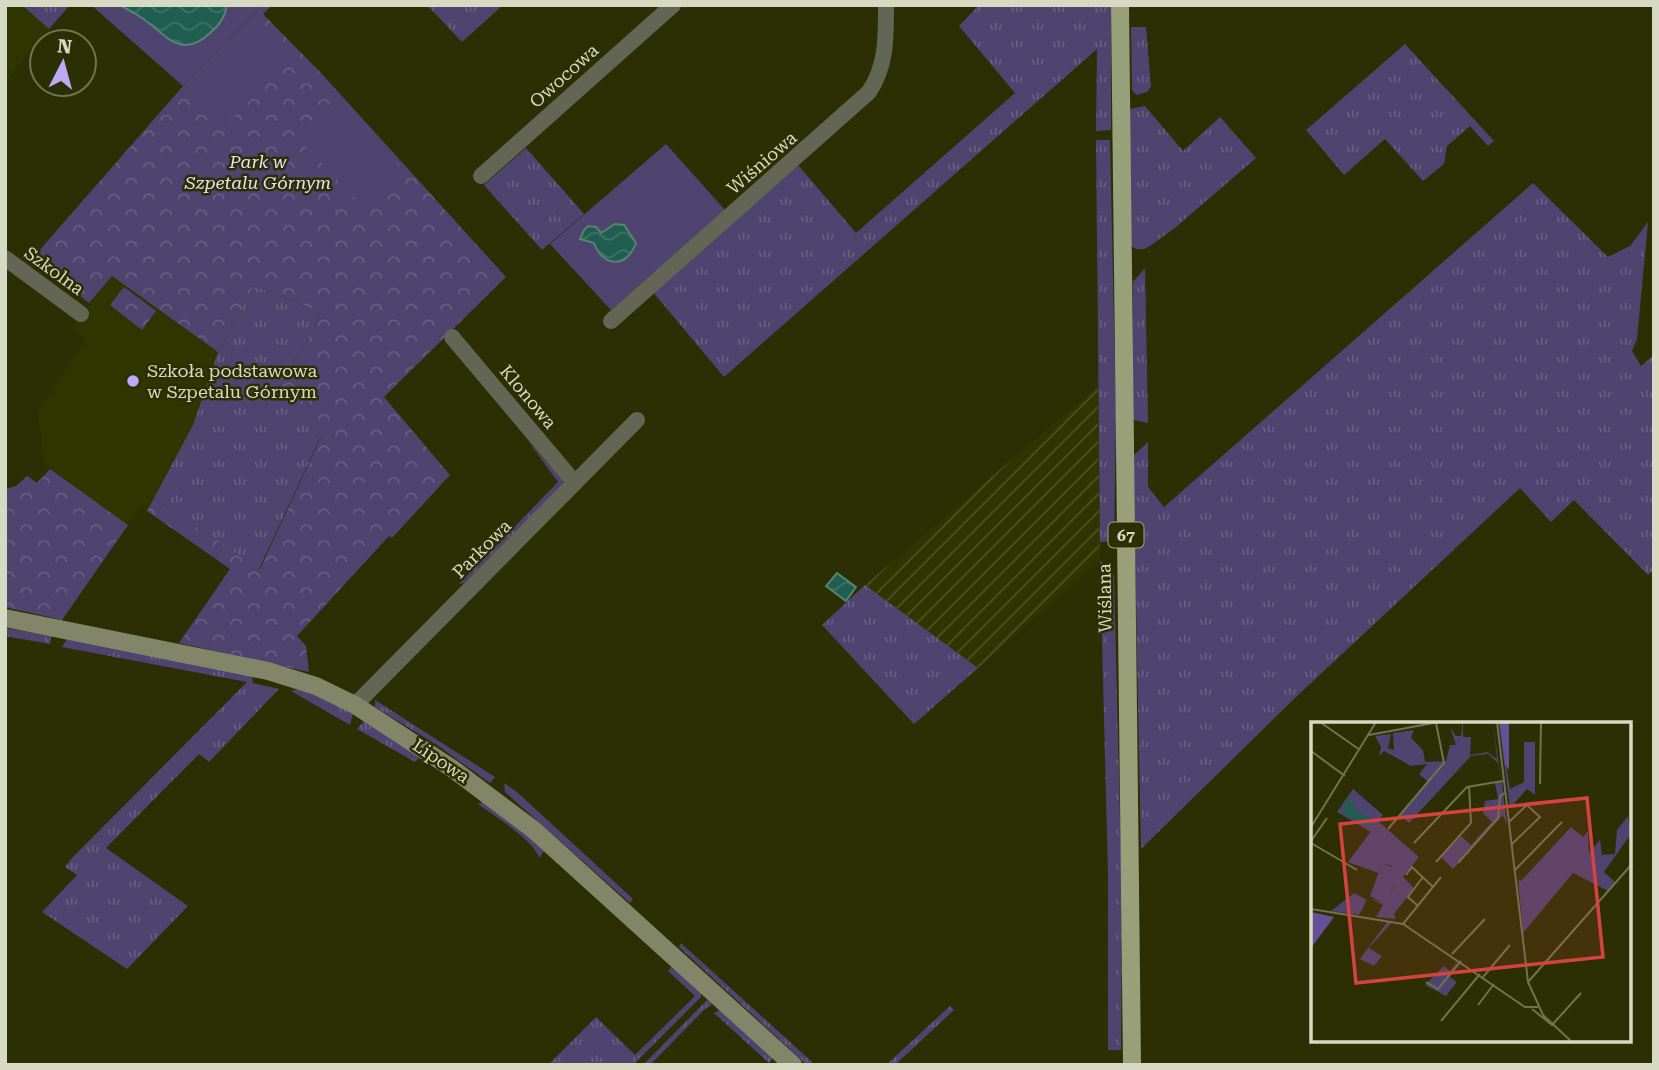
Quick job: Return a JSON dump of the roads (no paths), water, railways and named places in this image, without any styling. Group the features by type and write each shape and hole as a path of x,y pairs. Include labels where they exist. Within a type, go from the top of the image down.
{"main road":[{"name":"Wiślana","path":"1120,5 1132,1065"}],"street":[{"name":"Owocowa","path":"481,176 673,5"},
{"name":"Wiśniowa","path":"611,320 869,92 884,60 886,5"},
{"name":"Szkolna","path":"5,258 81,314"},
{"name":"Klonowa","path":"452,337 575,483"},
{"name":"Parkowa","path":"355,705 637,420"},
{"name":"Lipowa","path":"5,618 268,671 316,686 355,705 453,769 534,830 793,1065"}],"water":[{"path":"120,5 227,5 216,27 199,41 181,45"},
{"path":"615,224 624,225 636,243 632,252 620,261 608,260 594,243 580,239 588,226 596,227 601,233"},
{"path":"837,573 856,587 846,601 826,586"}],"place":[{"name":"Szkoła podstawowa w Szpetalu Górnym","path":"133,381"}],"park label":[{"name":"Park w Szpetalu Górnym","path":"258,172"}]}
